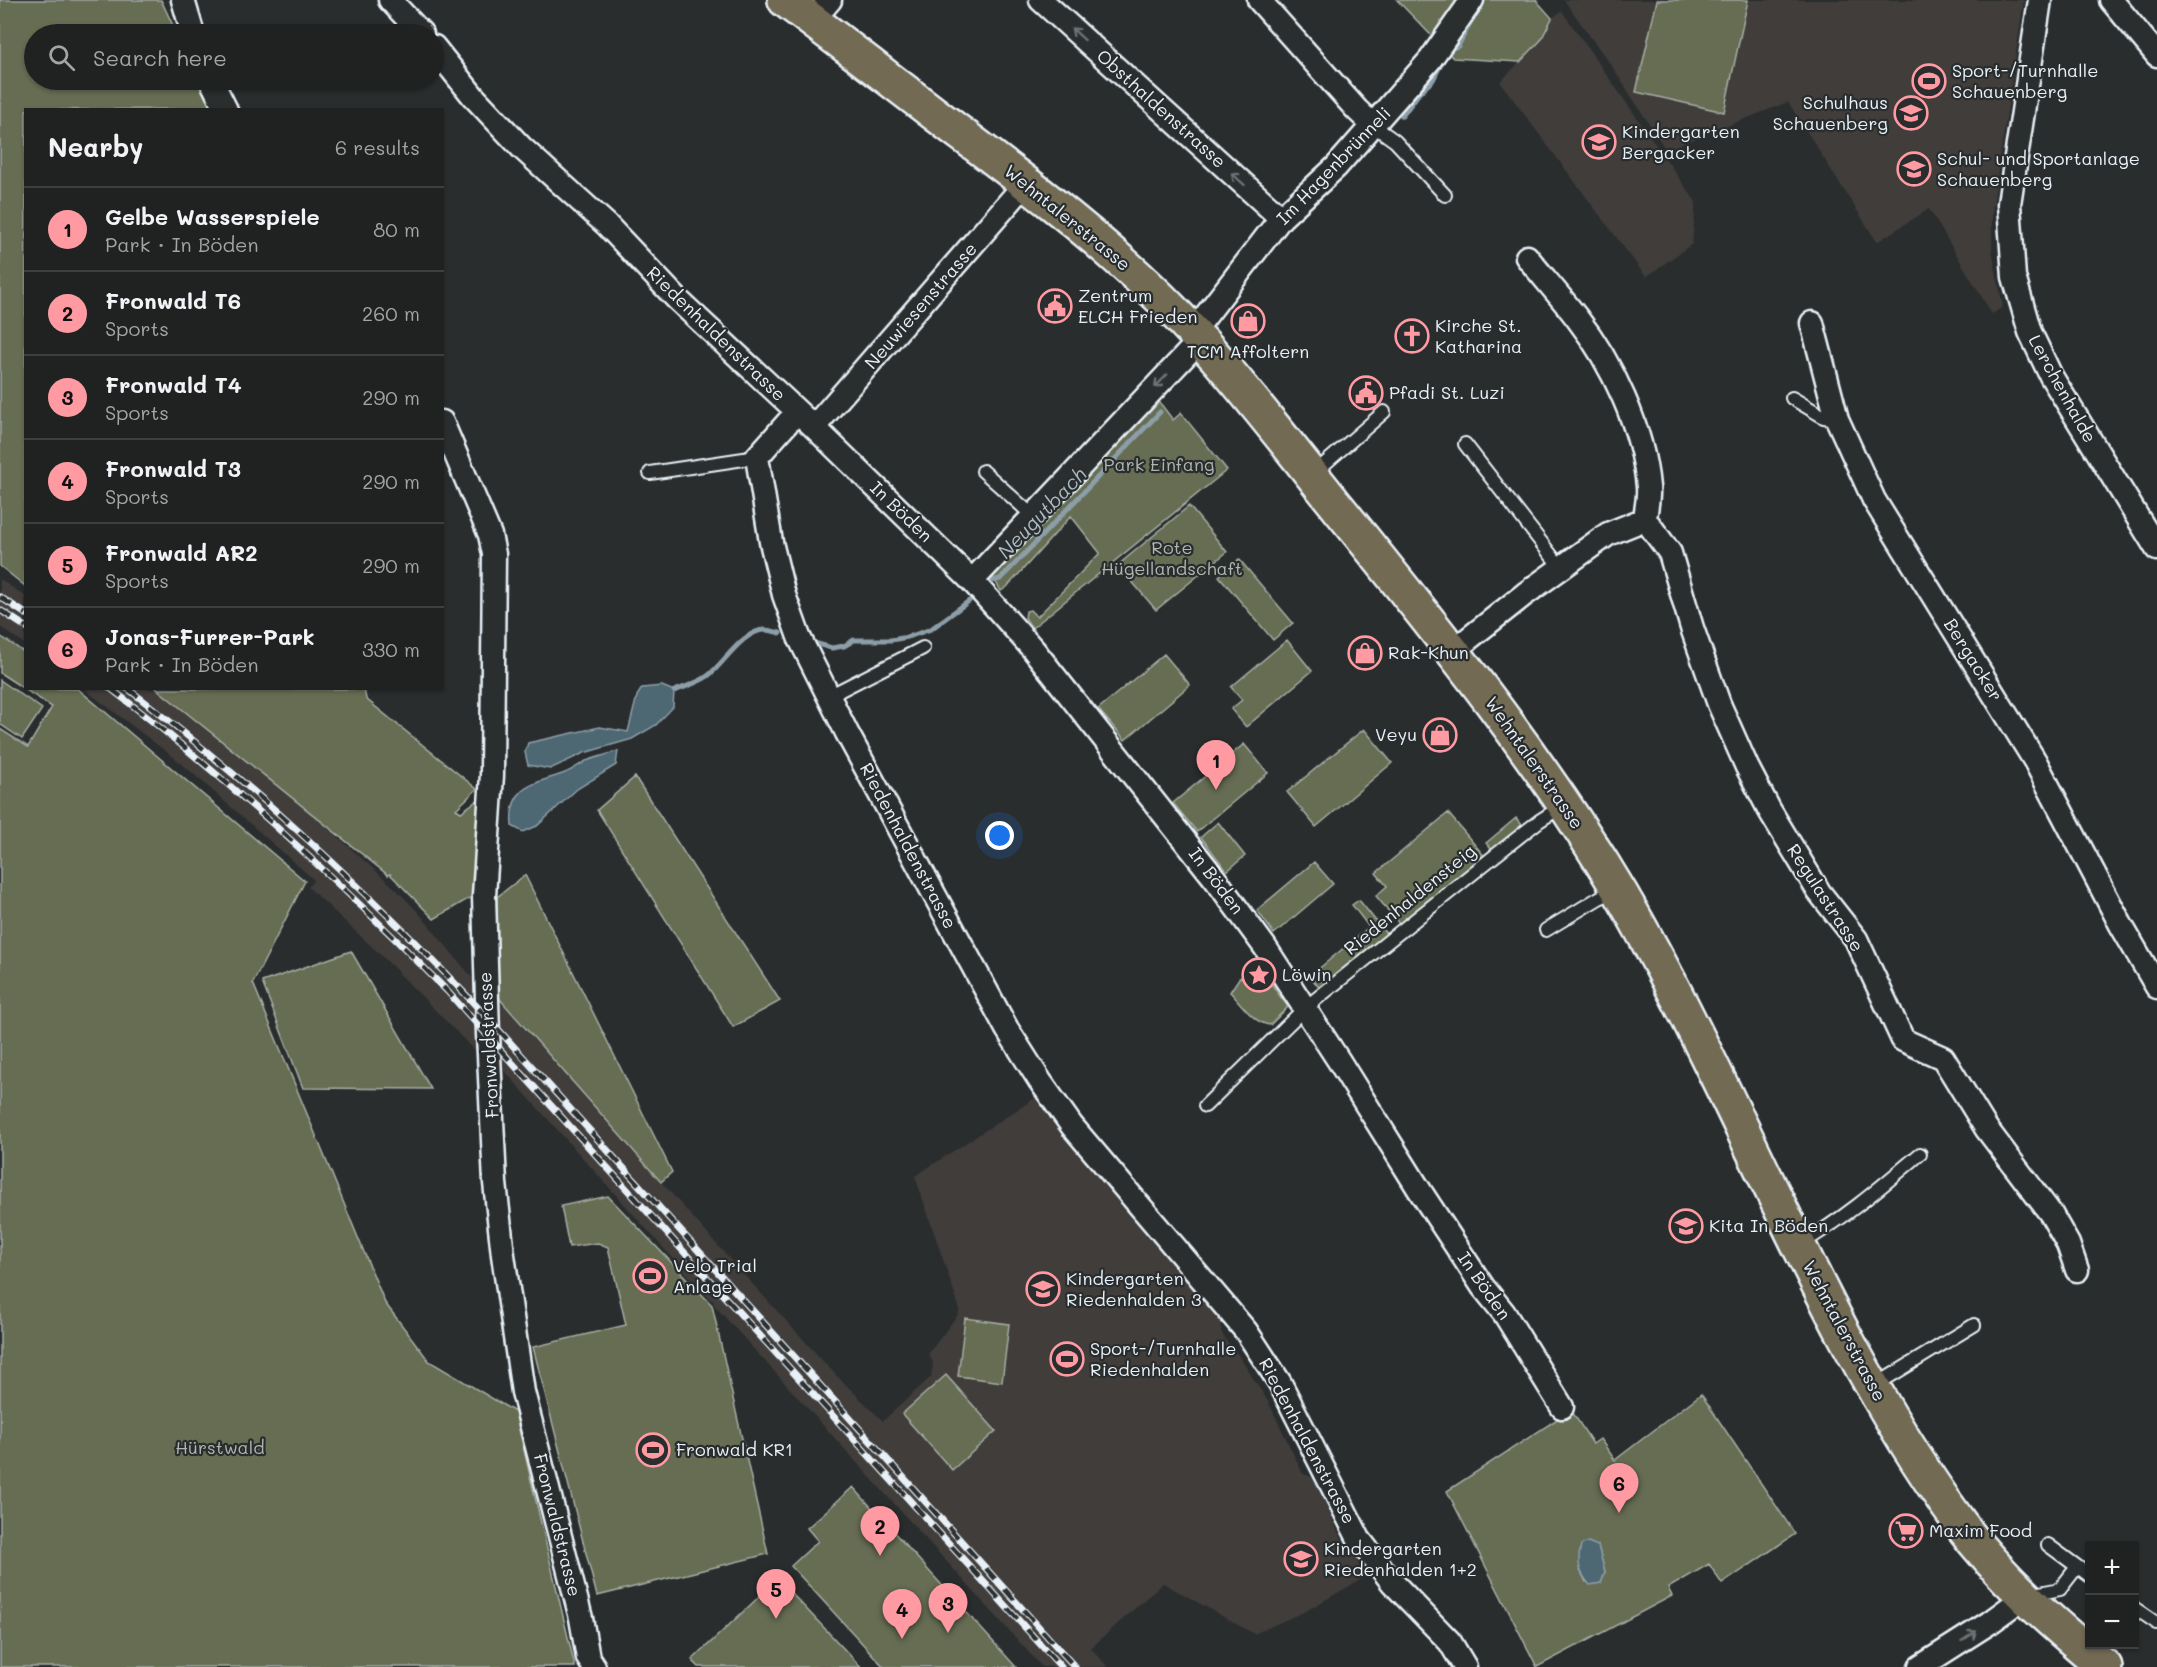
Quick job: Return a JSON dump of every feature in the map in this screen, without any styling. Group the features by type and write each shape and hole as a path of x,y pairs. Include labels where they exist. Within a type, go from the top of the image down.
{"main road":[{"name":"Wehntalerstrasse","path":"784,0 821,10 1127,266 1198,335 1453,651 1565,804 1618,889 1667,975 1837,1322 1906,1442 1961,1525 1991,1560 2026,1596 2105,1667"}],"street":[{"path":"183,0 190,24"},
{"path":"390,0 413,24"},
{"name":"Obsthaldenstrasse","path":"1041,0 1281,218"},
{"path":"1259,0 1374,126"},
{"name":"Im Hagenbrünneli","path":"972,581 1198,335 1281,218 1336,167 1374,126 1430,60 1472,0"},
{"name":"Lerchenhalde","path":"2040,0 2009,204 2014,277 2030,332 2051,376 2157,549"},
{"path":"2111,0 2157,56"},
{"name":"Riedenhaldenstrasse","path":"444,60 473,96 522,148 600,218 677,299 797,412 757,457 771,542 784,595 799,638 827,697 1002,1019 1040,1081 1072,1126 1246,1331 1280,1383 1359,1539 1392,1582 1450,1642 1465,1667"},
{"path":"216,90 225,108"},
{"name":"Neuwiesenstrasse","path":"814,428 1026,183"},
{"path":"1453,651 1608,534 1645,519 1647,477 1629,408 1600,354 1578,320 1527,257"},
{"name":"Bergacker","path":"1812,323 1837,419 1874,500 2035,761 2121,926 2157,987"},
{"name":"In Böden","path":"797,412 972,581 1033,649 1216,880 1265,947 1482,1287 1504,1313 1562,1407"},
{"name":"Fronwaldstrasse","path":"444,427 490,535 495,554 492,775 484,896 495,1183 503,1255 523,1392 581,1618 590,1664"},
{"name":"Regulastrasse","path":"1645,519 1670,553 1692,628 1719,704 1747,767 1770,811 1819,892 1856,939 1903,1040 1944,1058 1986,1128 2051,1214 2068,1244 2077,1270"},
{"path":"1920,1667 1989,1623 2026,1596"}],"lane":[{"path":"1374,126 1395,141 1445,195"},
{"path":"1792,398 1824,417 1837,419"},
{"path":"1312,475 1384,412"},
{"path":"1465,444 1561,568"},
{"path":"650,473 757,457"},
{"path":"983,471 1033,516"},
{"path":"827,697 923,648"},
{"name":"Riedenhaldensteig","path":"1205,1106 1305,1008 1539,821 1565,804"},
{"path":"1546,930 1618,889"},
{"path":"1799,1245 1863,1201 1920,1154"},
{"path":"1873,1387 1974,1325"},
{"path":"2048,1545 2085,1572"},
{"path":"2026,1596 2060,1589 2077,1567"},
{"path":"2139,1611 2156,1623"}],"shaded area":[{"name":"Schul- und Sportanlage Schauenberg","path":"1564,0 2024,0 1992,212 1992,250 2003,307 1992,314 1929,209 1877,242 1788,102 1666,150 1613,68"},
{"name":"Kindergarten Bergacker","path":"1562,11 1696,202 1692,244 1646,277 1500,82 1541,40 1552,18"},
{"path":"0,579 24,595 24,643 0,627"},
{"path":"85,690 162,690 232,742 396,889 475,981 490,989 736,1266 835,1374 883,1421 931,1377 933,1363 928,1354 959,1313 959,1307 915,1176 1035,1098 1221,1322 1221,1331 1225,1339 1239,1356 1269,1403 1303,1474 1313,1477 1339,1534 1367,1576 1306,1611 1254,1634 1163,1583 1091,1648 1108,1667 1042,1667 493,1058 479,1055 386,960 308,887 314,880 181,763"}],"green space":[{"path":"0,0 161,0 172,24 24,24 24,90 204,90 213,108 24,108 24,585 0,566"},
{"path":"1397,0 1536,0 1552,18 1541,40 1520,62 1453,58"},
{"path":"1657,0 1748,0 1724,112 1636,92"},
{"name":"Park Einfang","path":"1157,399 1173,420 1181,413 1227,470 1032,628 1025,618 1026,611 1030,610 1037,617 1100,553 1071,516 1001,591 993,577 993,572"},
{"name":"Rote Hügellandschaft","path":"1189,506 1227,552 1156,610 1118,565"},
{"path":"1239,559 1293,623 1273,640 1219,576"},
{"name":"Hürstwald","path":"0,636 24,652 24,689 0,673"},
{"path":"1287,640 1312,671 1246,727 1231,709 1242,700 1231,687"},
{"path":"1164,654 1190,685 1125,740 1098,709"},
{"path":"0,680 42,709 22,739 0,724"},
{"name":"Hürstwald","path":"26,690 79,690 305,881 253,983 385,1303 429,1361 515,1412 575,1667 0,1667 0,729 28,747 52,707"},
{"path":"158,690 364,690 366,699 477,789 456,809 461,812 479,799 473,896 434,919 390,874 388,875"},
{"path":"1364,729 1392,763 1316,827 1287,792"},
{"path":"1244,744 1268,773 1197,832 1173,803"},
{"path":"635,777 780,1001 733,1027 597,810"},
{"path":"1448,813 1485,857 1401,926 1376,896 1387,886 1376,873"},
{"path":"1516,818 1522,825 1492,850 1486,843"},
{"path":"1218,822 1245,856 1227,871 1201,837"},
{"path":"1314,862 1333,884 1274,934 1257,910"},
{"path":"525,875 672,1172 661,1182 498,997 497,897"},
{"path":"1359,900 1387,935 1320,989 1310,976 1369,927 1352,905"},
{"path":"351,951 431,1089 303,1088 262,982"},
{"path":"1252,973 1258,980 1265,975 1288,1007 1270,1025 1253,1017 1230,992 1239,978"},
{"name":"Fronwald KR1","path":"608,1196 712,1305 768,1554 597,1596 533,1347 626,1325 608,1247 598,1243 569,1247 561,1206"},
{"path":"965,1318 1009,1324 1002,1382 958,1376"},
{"path":"946,1375 996,1431 952,1470 902,1414"},
{"path":"1701,1394 1795,1534 1722,1584 1709,1564 1668,1588 1672,1596 1537,1667 1447,1491 1571,1410 1593,1444 1600,1439 1615,1460","holes":["1598,1546 1605,1572 1586,1582 1579,1568"]},
{"path":"853,1487 1016,1667 884,1667 791,1566 818,1541 807,1528"},
{"path":"778,1579 861,1667 699,1667 692,1660"}],"water":[{"path":"662,686 674,691 673,707 656,725 632,739 584,753 550,769 528,765 525,752 528,743 600,727 628,732 637,696 642,688"},
{"path":"618,751 616,765 577,789 537,826 523,832 512,826 514,802 526,788 568,772 586,761"},
{"path":"1588,1542 1598,1546 1605,1572 1601,1583 1590,1585 1583,1576 1579,1561 1581,1545"}],"waterway":[{"name":"Neugutbach","path":"1402,116 1419,93 1433,80 1448,50 1458,46 1476,12"},
{"name":"Neugutbach","path":"993,581 1000,579 1009,570 1160,412"},
{"name":"Neugutbach","path":"814,643 832,648 844,646 854,640 891,640 908,637 931,629 969,601"},
{"name":"Neugutbach","path":"674,691 709,675 750,635 766,630 780,633"}],"railway":[{"path":"0,597 24,613"},
{"path":"0,610 24,626"},
{"path":"113,690 198,759 284,834 447,991 1061,1667"},
{"path":"130,690 225,767 319,850 454,982 1075,1667"}],"place":[{"name":"Sport-/Turnhalle Schauenberg","path":"1929,81"},
{"name":"Schulhaus Schauenberg","path":"1911,113"},
{"name":"Kindergarten Bergacker","path":"1599,142"},
{"name":"Schul- und Sportanlage Schauenberg","path":"1914,169"},
{"name":"Zentrum ELCH Frieden","path":"1055,306"},
{"name":"TCM Affoltern","path":"1248,321"},
{"name":"Kirche St. Katharina","path":"1412,336"},
{"name":"Pfadi St. Luzi","path":"1366,393"},
{"name":"Rak-Khun","path":"1365,653"},
{"name":"Veyu","path":"1440,735"},
{"name":"Gelbe Wasserspiele","path":"1216,790"},
{"name":"Löwin","path":"1259,975"},
{"name":"Kita In Böden","path":"1686,1226"},
{"name":"Velo Trial Anlage","path":"650,1276"},
{"name":"Kindergarten Riedenhalden 3","path":"1043,1289"},
{"name":"Sport-/Turnhalle Riedenhalden","path":"1067,1359"},
{"name":"Fronwald KR1","path":"653,1450"},
{"name":"Jonas-Furrer-Park","path":"1619,1513"},
{"name":"Maxim Food","path":"1906,1531"},
{"name":"Fronwald T6","path":"880,1556"},
{"name":"Kindergarten Riedenhalden 1+2","path":"1301,1559"},
{"name":"Fronwald AR2","path":"776,1619"},
{"name":"Fronwald T4","path":"948,1633"},
{"name":"Fronwald T3","path":"902,1639"}]}
